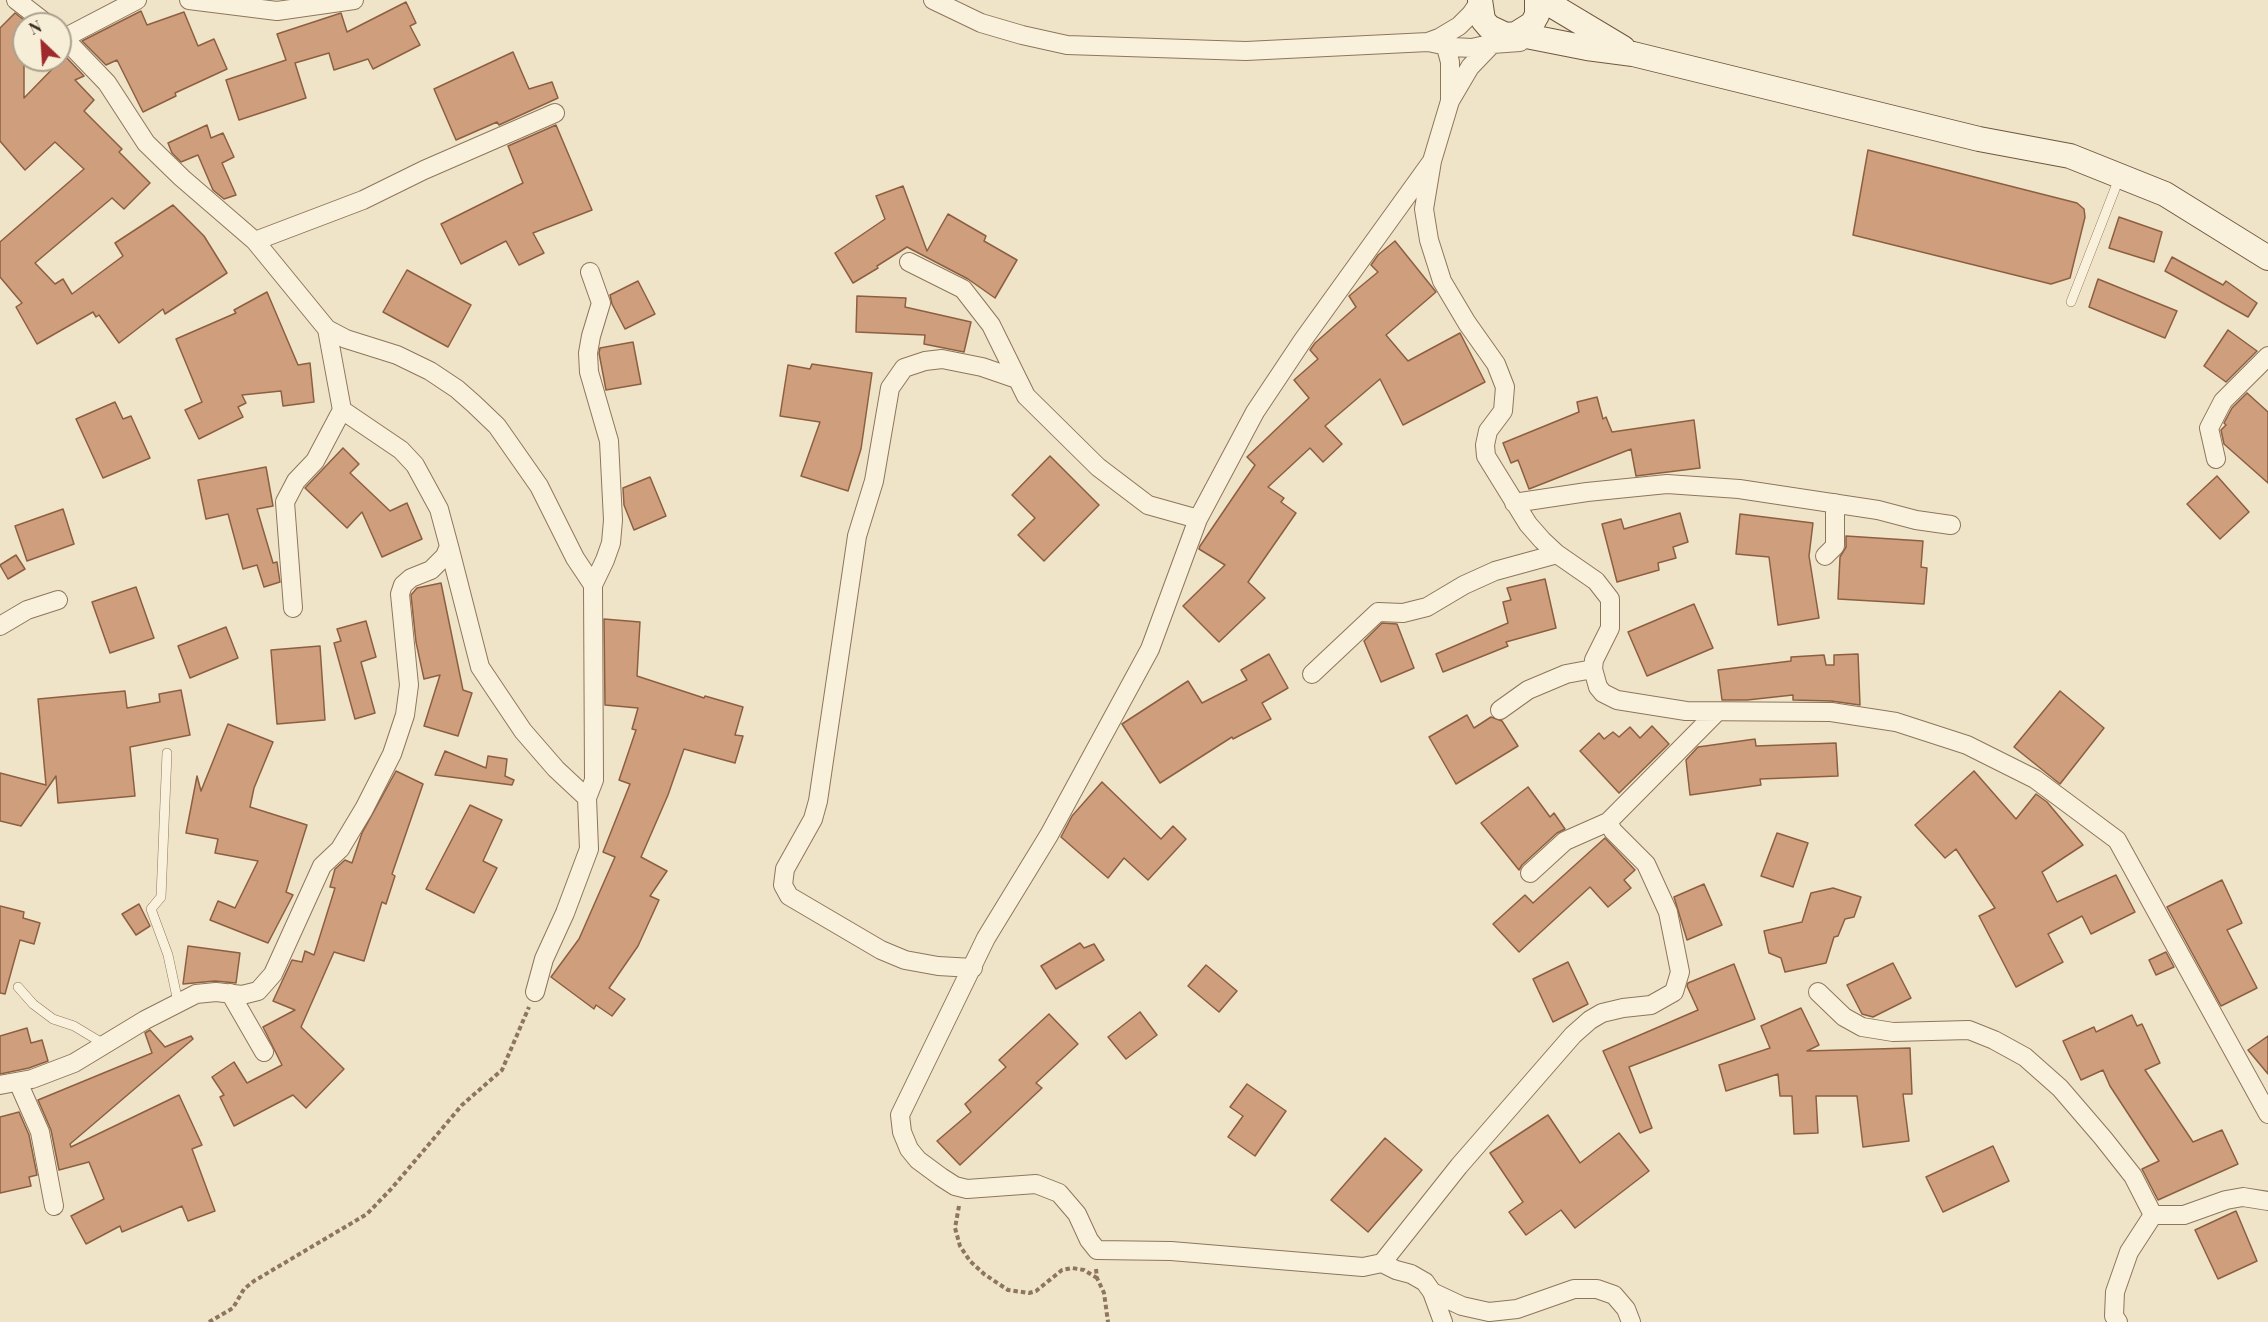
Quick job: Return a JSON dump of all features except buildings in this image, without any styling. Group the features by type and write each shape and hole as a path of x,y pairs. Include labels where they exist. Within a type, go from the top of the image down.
{"street":[{"path":"16,0 32,12"},
{"path":"72,31 137,0"},
{"path":"189,0 277,11 354,0"},
{"path":"933,0 981,23 1067,45 1246,51 1440,40 1472,48 1542,40"},
{"path":"1538,0 1537,15 1532,24 1492,44 1470,67 1450,101 1432,161 1424,208 1429,240 1442,281 1467,323 1496,364 1505,387 1503,411 1488,431 1485,445 1486,456 1528,524 1557,554 1596,581 1610,599 1610,628 1594,660 1593,669 1598,687 1603,693 1617,700 1686,711 1831,712 1896,722 1966,745 2035,778 2117,840 2268,1114"},
{"path":"1543,0 1633,54"},
{"path":"1440,40 1472,14 1480,1"},
{"path":"1480,1 1483,20 1489,27 1506,35 1516,34 1587,48 1633,54 1979,139 2070,156 2165,194 2268,258"},
{"path":"1440,40 1450,62 1450,101"},
{"path":"72,46 107,83 146,143 255,241 327,329 346,339 397,355 430,371 457,389 497,426 533,477 574,558 593,585"},
{"path":"255,241 363,200 424,170 555,112"},
{"path":"1432,161 1303,340 1256,412 1198,519 1150,649 1049,835 996,920 900,1115 902,1132 909,1149 918,1160 955,1186 968,1189 1036,1184 1059,1193 1077,1214 1089,1240 1097,1250 1171,1251 1363,1267 1382,1263 1425,1281 1432,1292 1443,1322"},
{"path":"909,262 963,289 991,325 1026,396 1098,467 1148,505 1198,519"},
{"path":"535,992 544,959 565,913 589,849 587,798 594,780 593,585 606,560 611,543 613,520 609,441 589,372 588,353 601,303 590,272"},
{"path":"292,608 285,502 296,481 315,461 342,410 327,329"},
{"path":"2216,459 2209,428 2223,401 2268,356"},
{"path":"973,968 938,966 905,960 881,950 789,896 783,885 785,869 813,819 818,801 857,536 874,481 890,388 904,368 925,361 942,359 982,367 1017,379"},
{"path":"342,410 383,436 415,465 439,509 480,667 523,730 556,769 587,798"},
{"path":"1514,503 1587,492 1667,484 1739,489 1835,503 1951,525"},
{"path":"1825,556 1835,546 1835,503"},
{"path":"54,1206 40,1132 9,1083 32,1079 74,1063 178,1002 196,994 216,992 242,995 258,991 268,982 322,866 340,849 364,809 392,754 405,715 409,685 400,594 403,585 411,578 430,570 445,556 449,546"},
{"path":"1312,674 1378,612 1403,613 1427,607 1464,585 1495,571 1557,554"},
{"path":"0,626 27,610 58,600"},
{"path":"1500,710 1528,690 1566,674 1593,669"},
{"path":"1530,873 1565,841 1608,822 1717,712"},
{"path":"1382,1263 1459,1166 1573,1035 1602,1013 1651,1005 1674,992 1680,972 1668,912 1646,864 1613,831 1608,822"},
{"path":"1818,992 1844,1017 1862,1027 1893,1032 1969,1030 1994,1040 2025,1057 2060,1088 2103,1138 2133,1176 2153,1215"},
{"path":"230,993 264,1052"},
{"path":"2153,1215 2184,1215 2226,1200 2242,1197 2268,1201"},
{"path":"2118,1322 2114,1316 2115,1292 2129,1252 2153,1215"},
{"path":"1432,1292 1462,1306 1489,1312 1517,1309 1574,1289 1597,1289 1614,1295 1626,1309 1631,1322"}],"lane":[{"path":"2071,302 2120,176"},
{"path":"167,753 161,897 151,909 168,955 178,1002"},
{"path":"18,987 33,1005 53,1019 74,1026 104,1044"}],"path":[{"path":"209,1322 233,1308 244,1289 254,1281 367,1214 462,1105 502,1070 535,992"},
{"path":"968,1189 958,1209 954,1228 960,1246 970,1261 984,1274 1008,1290 1029,1293 1036,1291 1062,1270 1072,1268 1084,1270 1097,1278"},
{"path":"1097,1250 1095,1262 1097,1278 1104,1293 1108,1322"}]}
